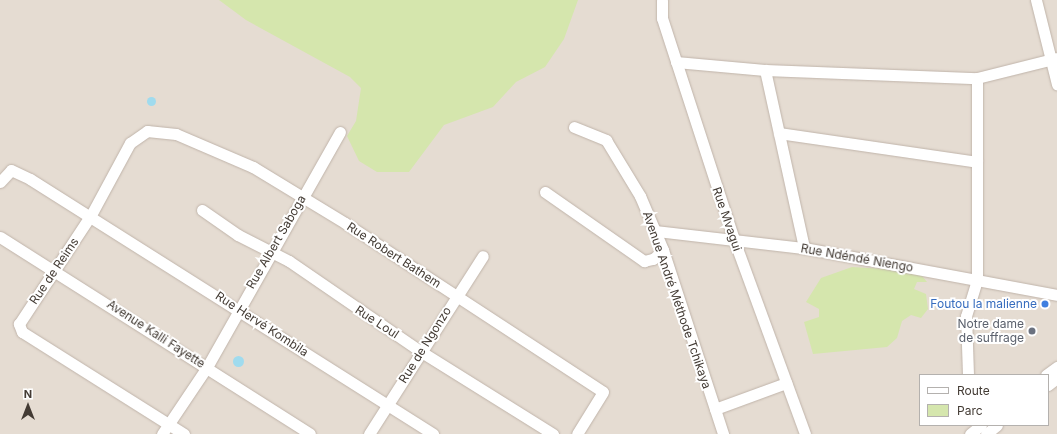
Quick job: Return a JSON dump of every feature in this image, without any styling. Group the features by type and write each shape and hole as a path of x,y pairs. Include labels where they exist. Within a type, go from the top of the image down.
{"street":[{"name":"Rue Mvagui","path":"662,0 662,18 733,237 805,434"},
{"path":"1036,0 1053,59 1057,84"},
{"path":"676,62 765,70 977,78 1053,59"},
{"path":"765,70 804,248"},
{"path":"968,374 966,316 977,280 977,78"},
{"name":"Avenue André Méthode Tchikaya","path":"574,127 597,135 613,148 656,231 723,434"},
{"name":"Rue de Reims","path":"169,425 22,332 19,324 91,215 130,143 147,131 176,134"},
{"name":"Rue Albert Saboga","path":"162,434 207,367 270,251 340,132"},
{"path":"779,132 977,162"},
{"name":"Rue Robert Bathem","path":"176,134 232,157 302,197 603,392 577,434"},
{"name":"Rue Hervé Kombila","path":"0,182 8,171 14,171 91,215 433,434"},
{"path":"545,192 644,261 653,259 663,250"},
{"name":"Rue Loul","path":"202,210 238,235 270,251 420,350 552,434"},
{"name":"Rue Ndéndé Niengo","path":"656,231 733,237 804,248 1057,295"},
{"name":"Avenue Kalli Fayette","path":"0,237 207,367 310,434"},
{"name":"Rue de Ngonzo","path":"369,434 420,350 483,256"},
{"path":"1047,374 1057,367"},
{"path":"1049,384 1057,378"},
{"path":"715,409 786,383"},
{"path":"169,425 184,434"},
{"path":"978,429 992,426"}],"shaded area":[{"path":"0,0 1057,0 1057,434 0,434"}],"green space":[{"path":"219,0 578,0 564,39 545,67 516,82 493,107 444,125 409,172 377,172 359,161 347,136 356,121 361,88 350,77 246,20"},
{"path":"852,267 918,271 927,282 917,282 914,289 926,294 928,309 921,318 911,315 902,321 897,338 887,347 813,354 804,322 819,317 819,309 806,302 821,278"}],"water":[{"path":"149,97 153,97 155,101 153,105 149,105 147,103 147,99"},
{"path":"236,356 240,356 242,357 242,365 236,366 233,363 233,359"}],"place":[{"name":"Foutou la malienne","path":"1045,304"},
{"name":"Notre dame de suffrage","path":"1032,331"}]}
